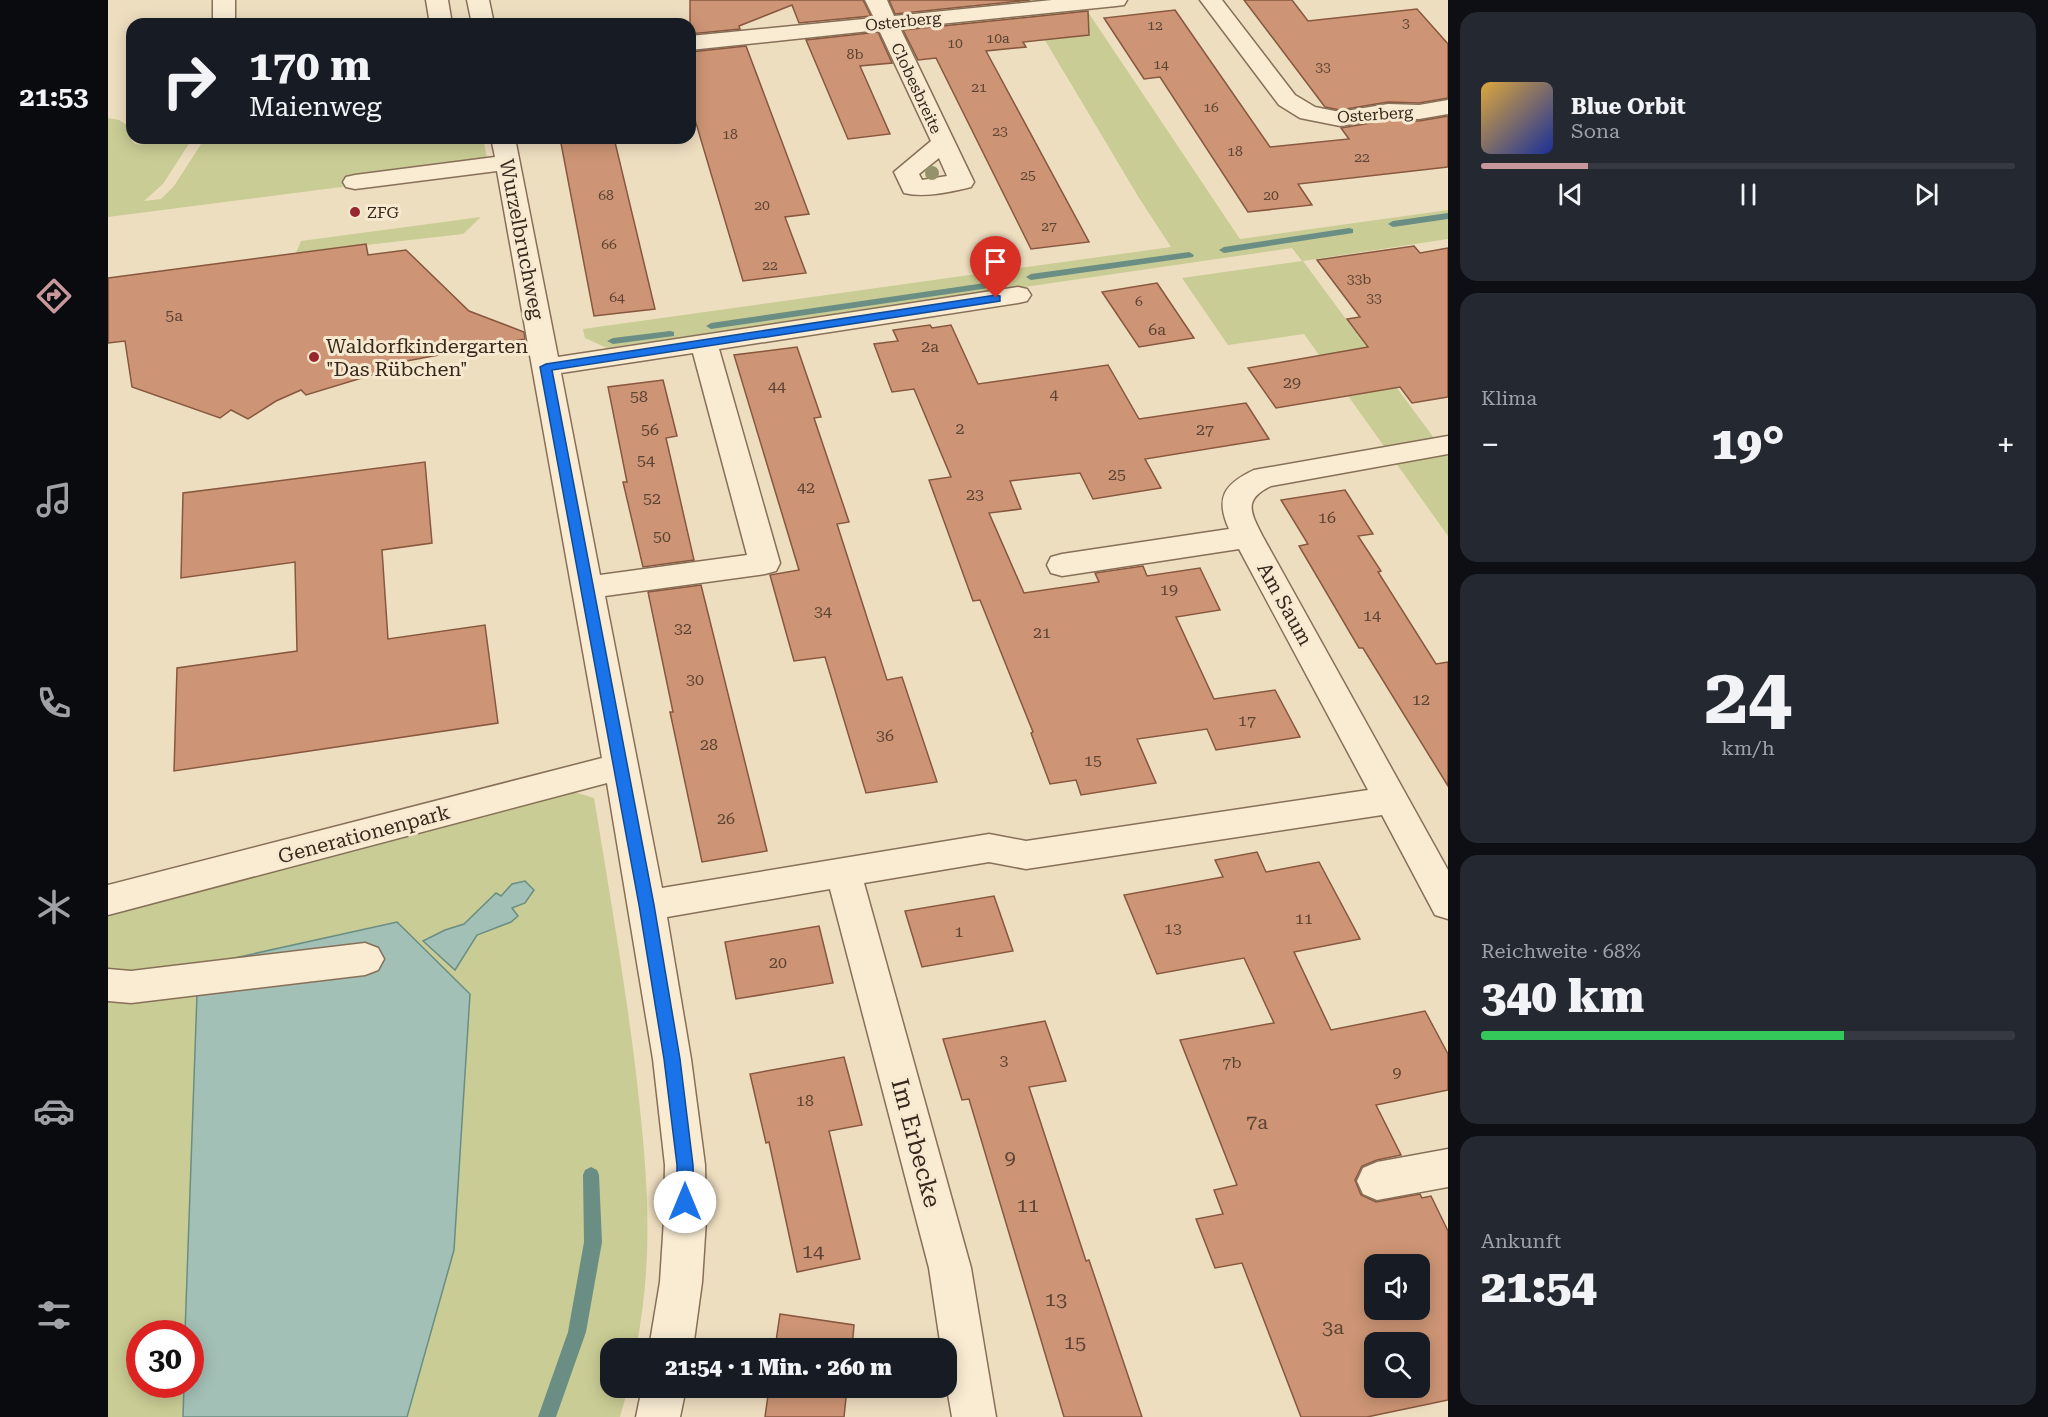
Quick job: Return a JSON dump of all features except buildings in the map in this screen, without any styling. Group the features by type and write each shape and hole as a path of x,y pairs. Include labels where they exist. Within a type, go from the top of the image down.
{"street":[{"path":"224,0 224,18"},
{"path":"437,0 440,18"},
{"path":"478,0 482,18"},
{"name":"Clobesbreite","path":"876,0 943,143"},
{"name":"Osterberg","path":"696,42 1116,0"},
{"name":"Osterberg","path":"1211,0 1287,100 1308,113 1340,119 1389,111 1419,112 1448,107"},
{"path":"355,182 505,150"},
{"name":"Wurzelbruchweg","path":"505,150 647,905 672,1059 685,1165 685,1220 681,1282 673,1338"},
{"path":"546,367 1018,295"},
{"path":"586,588 765,563 704,343"},
{"name":"Am Saum","path":"1448,445 1264,477 1251,482 1236,496 1235,507 1238,519 1448,904"},
{"path":"1062,565 1248,537"},
{"name":"Generationenpark","path":"108,900 621,766"},
{"path":"647,905 988,848 1026,855 1391,800"},
{"name":"Im Erbecke","path":"843,872 950,1269 974,1417"},
{"path":"108,985 131,987 365,959"},
{"path":"1377,1181 1448,1168"},
{"path":"658,1417 662,1398"}],"green space":[{"path":"1021,0 1080,0 1240,239 1448,210 1448,239 1303,261 1448,457 1448,536 1304,334 1228,345 1182,278 1302,261 1292,248 607,348 585,338 583,329 1171,247 1139,198"},
{"path":"108,118 126,124 126,144 189,144 163,184 144,201 161,199 174,186 201,144 484,144 489,168 108,217"},
{"path":"481,217 463,234 296,253 301,241"},
{"path":"574,792 594,798 632,1039 646,1177 646,1279 638,1338 600,1338 600,1398 625,1398 620,1417 108,1417 108,915"}],"water":[{"path":"525,881 534,890 525,903 512,908 518,916 511,922 477,935 455,970 423,941 464,924 496,893 501,896 512,884"},
{"path":"397,922 470,994 454,1250 407,1417 183,1417 184,1398 204,1398 204,1320 185,1320 198,966"}],"waterway":[{"path":"1393,224 1448,216"},
{"path":"1224,250 1349,231"},
{"path":"1031,277 1189,255"},
{"path":"711,326 985,286"},
{"path":"613,341 670,334"},
{"path":"547,1417 577,1332 593,1242 591,1175"}],"place":[{"name":"ZFG","path":"355,212"},
{"name":"Waldorfkindergarten \"Das Rübchen\"","path":"314,357"}],"route":[{"path":"685,1202 685,1165 672,1059 647,905 546,367 996,298"}]}
